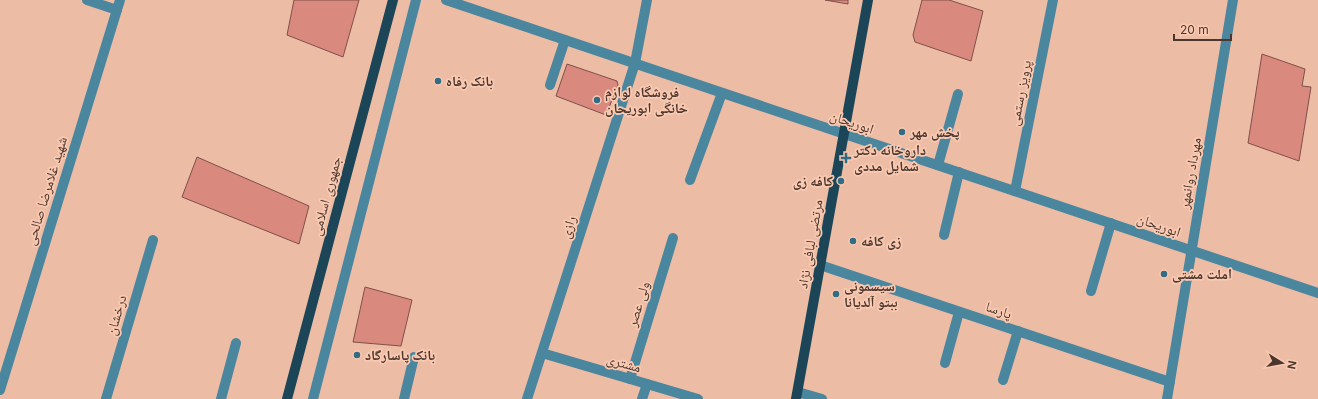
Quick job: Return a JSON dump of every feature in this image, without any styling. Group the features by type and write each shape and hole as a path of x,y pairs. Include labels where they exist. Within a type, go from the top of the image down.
{"main road":[{"name":"جمهوری اسلامی","path":"287,399 392,0"},
{"name":"مرتضی لبافی نژاد","path":"797,395 868,0"}],"street":[{"path":"87,0 118,5"},
{"path":"313,399 416,0"},
{"name":"ابوریحان","path":"446,0 1318,293"},
{"name":"رازی","path":"527,399 634,63 647,0"},
{"name":"پرویز رستمی","path":"1015,191 1053,0"},
{"name":"مهرداد روانمهر","path":"1167,399 1233,0"},
{"name":"شهید غلامرضا صالحی","path":"0,390 118,5"},
{"path":"550,85 565,40"},
{"path":"690,180 722,93"},
{"path":"938,165 958,94"},
{"path":"944,235 959,172"},
{"path":"1091,291 1111,223"},
{"name":"ولی عصر","path":"630,379 673,238"},
{"name":"درخشان","path":"106,399 153,240"},
{"name":"پارسا","path":"820,265 1170,382"},
{"path":"945,362 960,312"},
{"path":"1003,380 1018,331"},
{"path":"221,399 236,343"},
{"name":"مشتری","path":"542,354 698,399"},
{"path":"404,399 414,357"},
{"path":"642,399 647,384"},
{"path":"797,395 822,399"}],"building":[{"path":"294,0 359,0 343,57 287,35"},
{"path":"825,0 848,0 848,4"},
{"path":"922,0 949,0 983,11 971,61 915,42 913,35"},
{"path":"1262,54 1305,69 1302,86 1311,87 1299,161 1248,143"},
{"path":"567,64 617,81 618,85 606,115 556,96"},
{"path":"197,157 309,206 299,244 182,197"},
{"path":"365,287 412,300 401,346 353,342"}],"place":[{"name":"بانک رفاه","path":"438,81"},
{"name":"فروشگاه لوازم خانگی ابوریحان","path":"597,100"},
{"name":"پخش مهر","path":"902,132"},
{"name":"داروخانه دکتر شمایل مددی","path":"846,158"},
{"name":"کافه زی","path":"841,181"},
{"name":"زی کافه","path":"853,241"},
{"name":"املت مشتی","path":"1164,274"},
{"name":"سیسمونی ببتو آلدیانا","path":"836,294"},
{"name":"بانک پاسارگاد","path":"357,355"}]}
